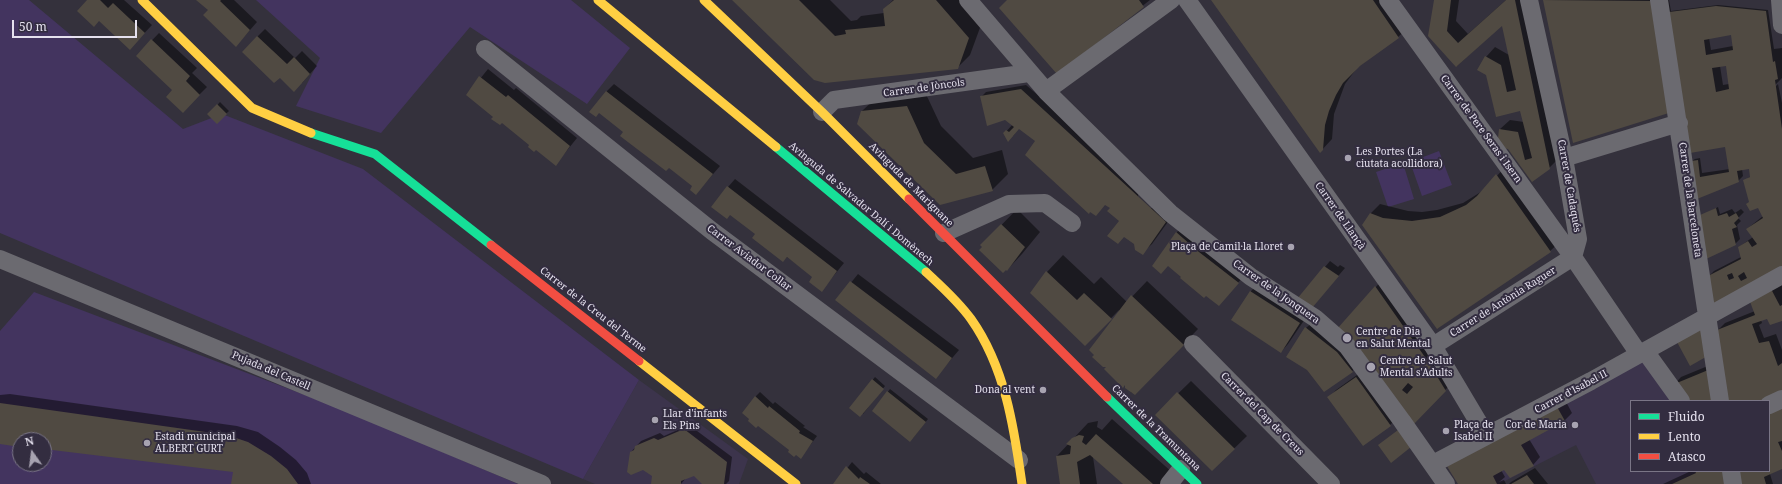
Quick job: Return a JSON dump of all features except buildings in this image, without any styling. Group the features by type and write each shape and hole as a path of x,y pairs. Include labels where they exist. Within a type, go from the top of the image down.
{"street":[{"name":"Carrer de la Creu del Terme","path":"142,0 252,108 298,128 375,154 796,484"},
{"name":"Avinguda de Salvador Dalí i Domènech","path":"598,0 894,244 952,296 972,318 998,369 1011,414 1022,484"},
{"name":"Avinguda de Marignane","path":"704,0 822,112 1099,388"},
{"name":"Carrer de la Jonquera","path":"968,0 1046,91 1170,213 1251,277 1315,318 1347,346 1446,484"},
{"path":"1046,91 1171,0"},
{"name":"Carrer de Llançà","path":"1187,0 1433,346 1486,435"},
{"name":"Carrer de Pere Seras i Isern","path":"1388,0 1573,257"},
{"name":"Carrer de Cadaqués","path":"1529,0 1564,158 1578,239 1573,257"},
{"name":"Carrer de la Barceloneta","path":"1659,0 1679,123 1720,400"},
{"path":"1780,0 1782,25"},
{"name":"Carrer Aviador Collar","path":"485,49 712,231 1019,460"},
{"name":"Carrer de Jòncols","path":"822,112 834,100 1030,73"},
{"path":"1564,158 1679,123"},
{"path":"944,233 1008,204 1045,203 1072,223"},
{"path":"1573,257 1642,352 1680,400"},
{"name":"Carrer de Antònia Raguer","path":"1433,346 1573,257"},
{"name":"Pujada del Castell","path":"0,259 542,484"},
{"name":"Carrer d'Isabel II","path":"1432,464 1591,382 1642,352 1782,275"},
{"name":"Carrer del Cap de Creus","path":"1193,344 1331,484"},
{"name":"Carrer de la Tramuntana","path":"1099,388 1197,484"},
{"path":"1770,404 1782,398"},
{"path":"1169,484 1181,469"},
{"path":"1731,472 1733,484"}],"shaded area":[{"path":"0,0 29,0 183,129 222,114 363,169 639,380 583,479 0,233"},
{"path":"256,0 571,0 630,48 587,104 470,27 381,133 296,106 320,58"},
{"path":"1439,151 1452,185 1422,196 1410,162"},
{"path":"1403,163 1414,199 1388,207 1376,172"},
{"path":"34,292 347,411 518,484 0,484 0,331"},
{"name":"Cor de Maria","path":"1645,357 1675,400 1630,400 1630,472 1698,472 1672,484 1596,484 1576,445 1499,484 1458,484 1445,463"},
{"name":"Llar d'infants Els Pins","path":"639,380 748,459 739,484 595,484 583,479"}],"traffic: fast":[{"path":"311,133 375,154 491,245"},
{"path":"776,147 926,272"},
{"path":"1107,397 1197,484"}],"traffic: slow":[{"path":"142,0 252,108 311,133"},
{"path":"598,0 776,147"},
{"path":"704,0 822,112 909,199"},
{"path":"926,272 950,294 966,312 983,338 992,357 1000,377 1011,419 1022,484"},
{"path":"639,361 796,484"}],"traffic: jam":[{"path":"909,199 1107,397"},
{"path":"491,245 639,361"}],"place":[{"name":"Les Portes (La ciutata acollidora)","path":"1348,158"},
{"name":"Plaça de Camil·la Lloret","path":"1291,247"},
{"name":"Centre de Dia en Salut Mental","path":"1347,338"},
{"name":"Centre de Salut Mental s'Adults","path":"1371,367"},
{"name":"Dona al vent","path":"1043,390"},
{"name":"Llar d'infants Els Pins","path":"655,420"},
{"name":"Cor de Maria","path":"1575,425"},
{"name":"Plaça de Isabel II","path":"1446,431"},
{"name":"Estadi municipal ALBERT GURT","path":"147,443"}]}
